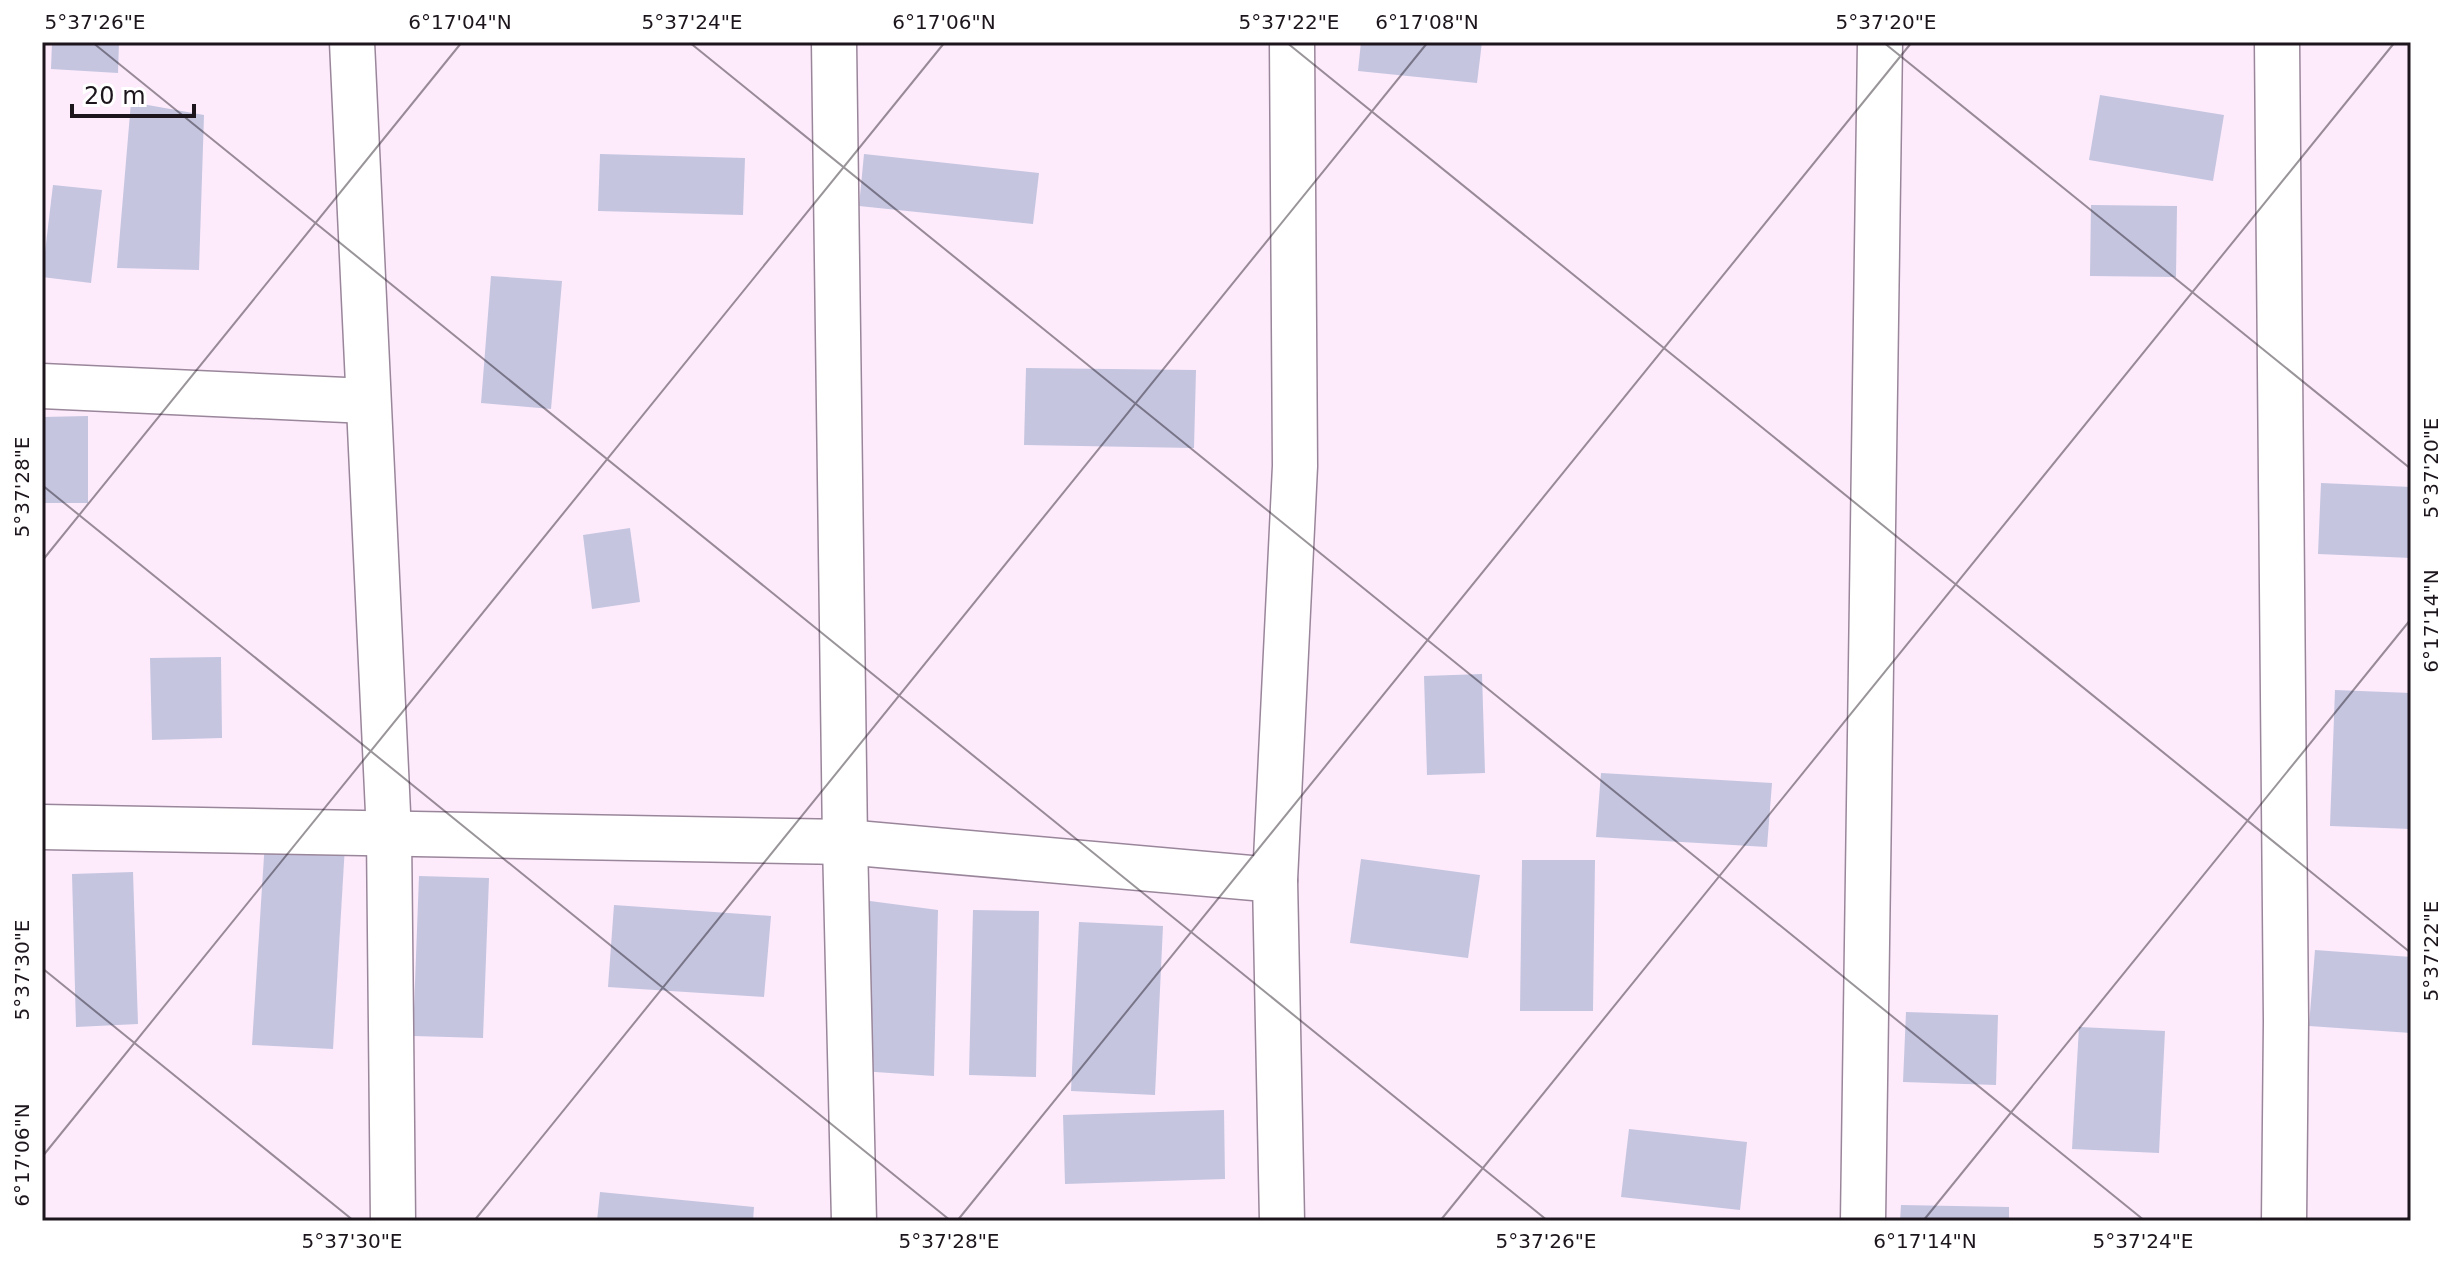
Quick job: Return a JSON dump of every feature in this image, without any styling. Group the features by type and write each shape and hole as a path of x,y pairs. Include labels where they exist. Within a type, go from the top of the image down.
{"street":[{"path":"352,42 389,834 393,1221"},
{"path":"834,42 845,842 854,1221"},
{"path":"1282,1221 1275,880 1295,466 1292,42"},
{"path":"1863,1221 1880,42"},
{"path":"2277,42 2286,989 2284,1221"},
{"path":"42,386 367,401"},
{"path":"42,827 845,842 1275,880"}],"building":[{"path":"52,42 119,42 118,73 51,69"},
{"path":"1361,42 1482,42 1477,83 1358,71"},
{"path":"2100,95 2224,115 2213,181 2089,160"},
{"path":"131,102 204,115 199,270 117,268"},
{"path":"600,154 745,158 743,215 598,211"},
{"path":"864,154 1039,173 1033,224 859,206"},
{"path":"53,185 102,190 91,283 42,277"},
{"path":"2091,205 2177,206 2176,277 2090,276"},
{"path":"491,276 562,281 551,409 481,403"},
{"path":"1026,368 1196,370 1194,448 1024,445"},
{"path":"88,416 88,503 42,503 42,417"},
{"path":"2321,483 2411,487 2411,558 2318,554"},
{"path":"630,528 640,602 592,609 583,535"},
{"path":"221,657 222,738 152,740 150,658"},
{"path":"1482,674 1485,773 1427,775 1424,676"},
{"path":"2335,690 2411,693 2411,829 2330,826"},
{"path":"1601,773 1772,783 1767,847 1596,837"},
{"path":"265,840 345,845 333,1049 252,1045"},
{"path":"1361,859 1480,875 1468,958 1350,943"},
{"path":"1522,860 1595,860 1593,1011 1520,1011"},
{"path":"133,872 138,1024 76,1027 72,874"},
{"path":"419,876 489,878 483,1038 413,1036"},
{"path":"855,899 938,910 934,1076 846,1070"},
{"path":"614,905 771,916 764,997 608,987"},
{"path":"973,910 1039,911 1036,1077 969,1075"},
{"path":"1079,922 1163,926 1155,1095 1071,1091"},
{"path":"2315,950 2411,957 2411,1033 2309,1026"},
{"path":"1906,1012 1998,1015 1996,1085 1903,1082"},
{"path":"2079,1027 2165,1031 2159,1153 2072,1149"},
{"path":"1224,1110 1225,1179 1065,1184 1063,1115"},
{"path":"1629,1129 1747,1142 1740,1210 1621,1197"},
{"path":"600,1192 754,1207 753,1221 597,1221"},
{"path":"1901,1205 2009,1207 2009,1221 1900,1221"}]}
